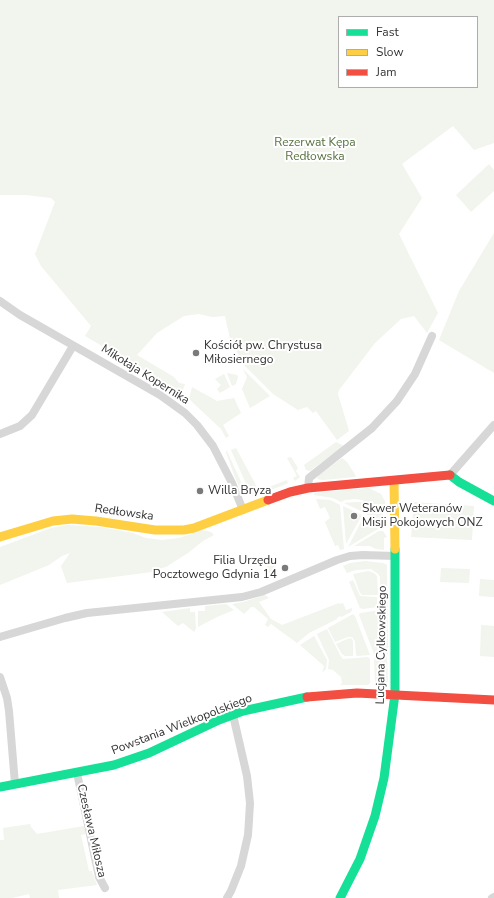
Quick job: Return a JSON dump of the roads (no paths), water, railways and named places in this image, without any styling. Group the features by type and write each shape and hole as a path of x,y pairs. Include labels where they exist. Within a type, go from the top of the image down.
{"street":[{"name":"Mikołaja Kopernika","path":"0,301 20,315 174,404 197,425 214,446 243,510"},
{"path":"308,488 309,478 372,428 397,401 415,374 432,336"},
{"path":"0,434 20,426 32,415 73,346"},
{"path":"450,475 494,425"},
{"path":"243,510 294,491 308,488 450,475 459,482 494,501"},
{"name":"Lucjana Cylkowskiego","path":"340,898 360,859 375,816 384,778 395,694 394,480"},
{"name":"Redłowska","path":"0,537 53,521 72,519 155,530 184,530 243,510"},
{"path":"0,638 87,613 242,598 262,592 337,560 350,556 395,556"},
{"path":"0,677 7,698 9,711 15,784"},
{"name":"Powstania Wielkopolskiego","path":"0,787 114,765 134,759 233,715 269,705 313,696 357,693 494,700"},
{"path":"227,898 241,866 248,835 250,803 247,776 233,715"},
{"name":"Czesława Miłosza","path":"78,773 99,877 105,888"}],"place":[{"name":"Kościół pw. Chrystusa Miłosiernego","path":"196,353"},
{"name":"Willa Bryza","path":"200,491"},
{"name":"Skwer Weteranów Misji Pokojowych ONZ","path":"354,516"},
{"name":"Filia Urzędu Pocztowego Gdynia 14","path":"285,568"}],"park label":[{"name":"Rezerwat Kępa Redłowska","path":"315,150"}]}
